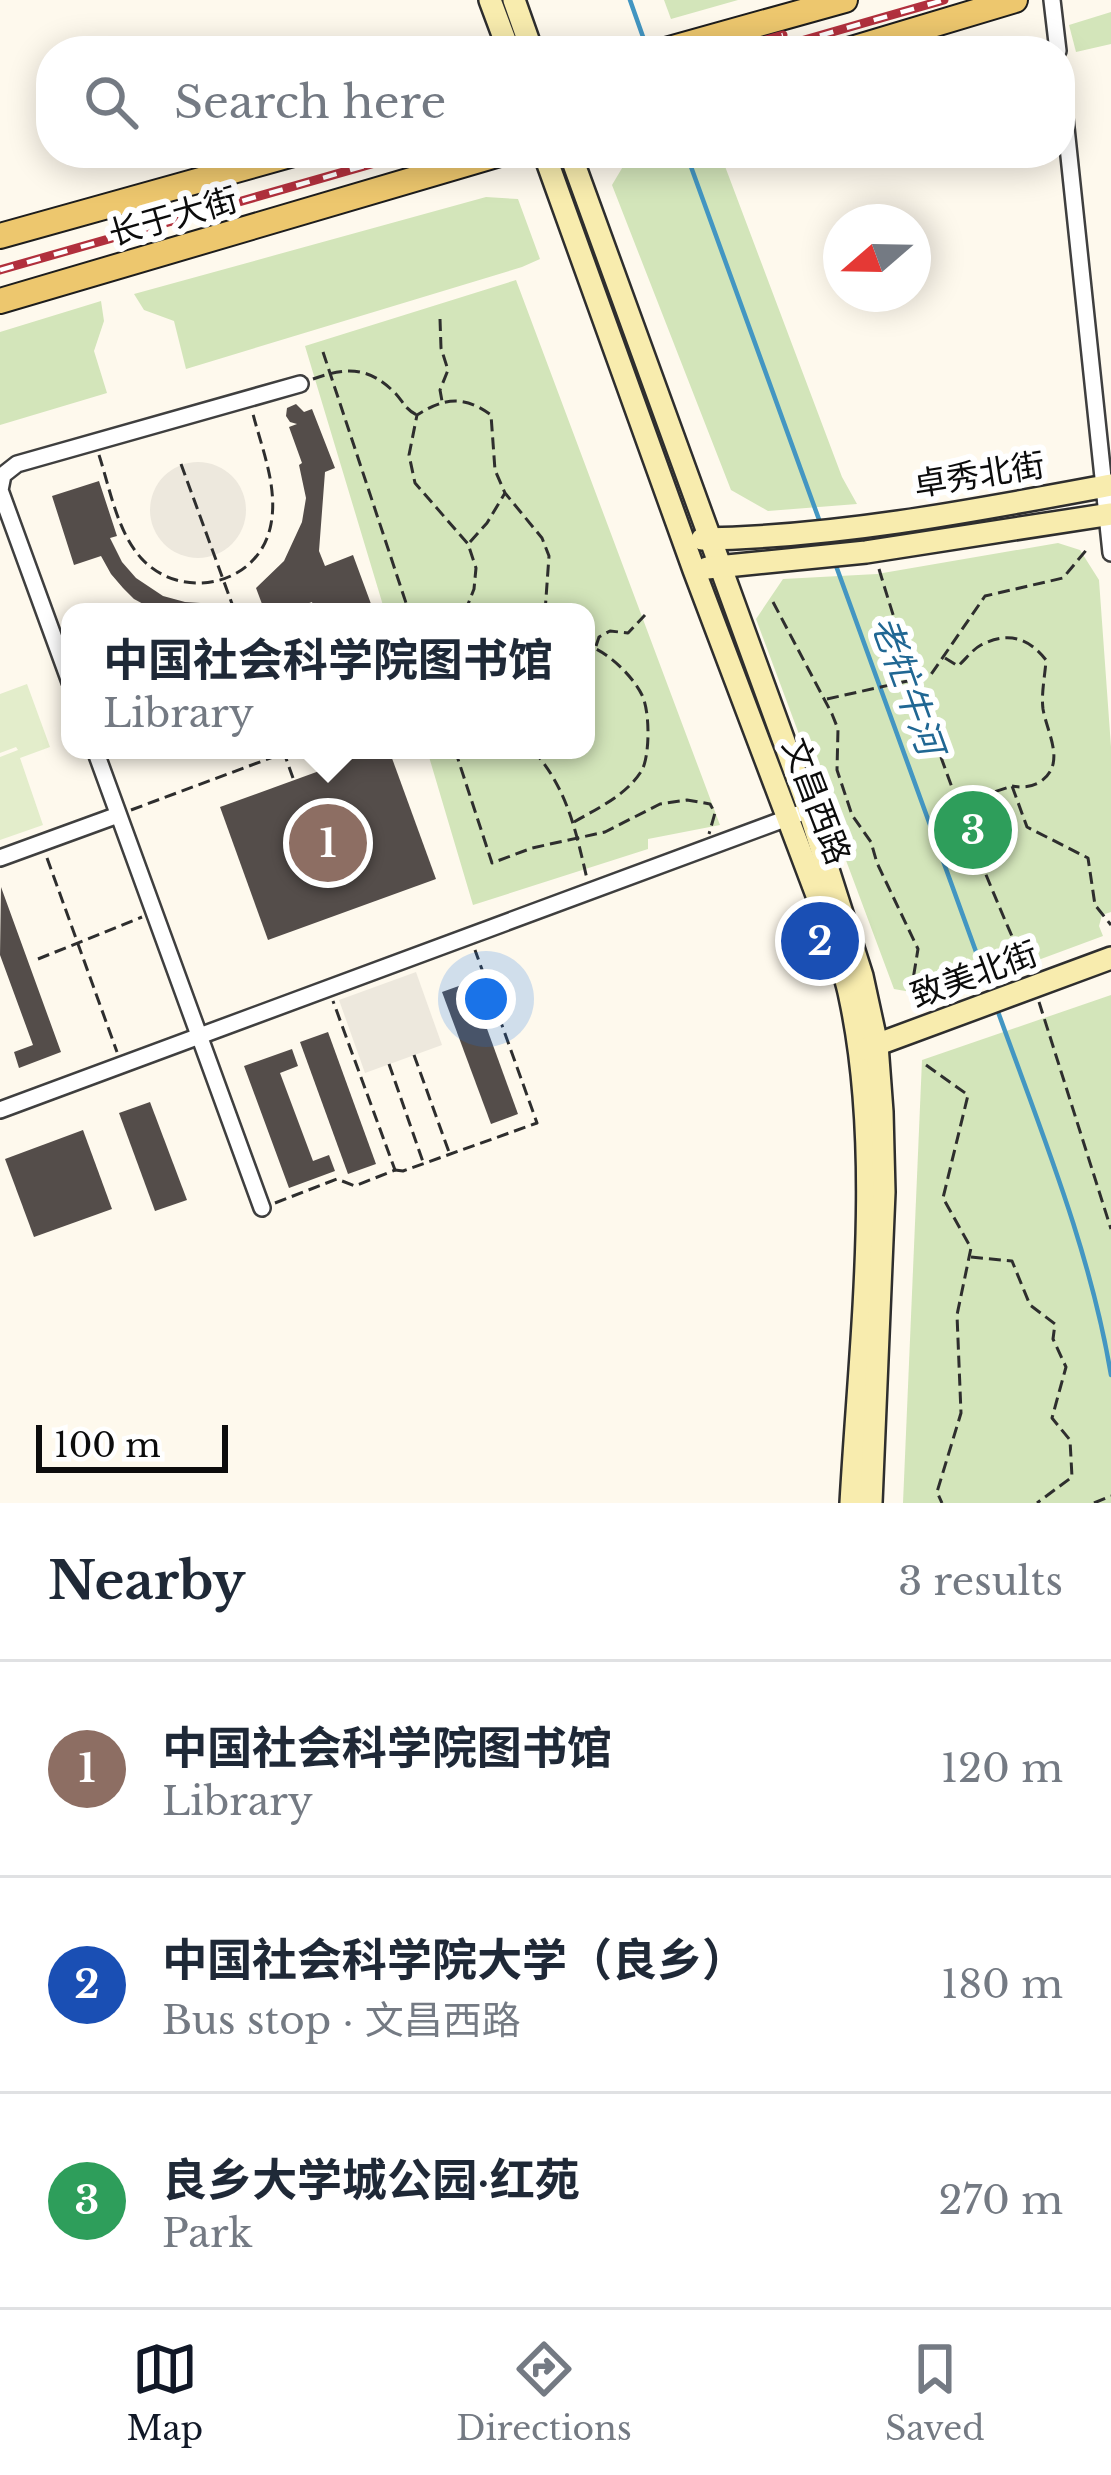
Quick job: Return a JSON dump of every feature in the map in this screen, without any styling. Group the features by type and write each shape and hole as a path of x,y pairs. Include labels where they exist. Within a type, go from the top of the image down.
{"main road":[{"path":"490,0 503,36"},
{"path":"514,0 527,36"},
{"path":"715,36 845,0"},
{"path":"895,36 1015,0"},
{"name":"长于大街","path":"0,236 243,168"},
{"name":"长于大街","path":"0,302 452,168"},
{"name":"文昌西路","path":"549,168 694,570 799,814"},
{"name":"文昌西路","path":"575,168 710,539 868,1048 884,1192 871,1503"},
{"name":"卓秀北街","path":"685,539 856,526 1108,485"},
{"name":"卓秀北街","path":"694,570 791,560 872,561 1109,514"},
{"name":"致美北街","path":"868,1048 1111,958"},
{"name":"文昌西路","path":"850,1503 865,1256 868,1048"}],"street":[{"path":"1052,0 1056,36"},
{"path":"1071,168 1108,485 1111,554"},
{"path":"61,657 0,490 3,475 17,464 300,384"},
{"path":"98,759 262,1208"},
{"path":"0,858 118,814"},
{"path":"0,1110 799,814"}],"path":[{"path":"440,319 448,370 440,390 443,403"},
{"path":"323,352 406,603"},
{"path":"300,384 340,369 367,373 417,415"},
{"path":"95,442 125,535 138,556 172,580 192,585 224,580 257,556 272,522 273,496 248,398"},
{"path":"470,603 476,568 468,544 415,483 409,454 417,415 435,404 474,402 490,415 495,470 505,493 542,538 549,556 546,603"},
{"path":"181,464 232,603"},
{"path":"468,544 505,493"},
{"path":"824,700 930,676 985,596 1064,578 1088,548"},
{"path":"872,561 1031,989 1111,1228"},
{"path":"773,602 838,729 837,770 853,815 871,842 918,949 910,998"},
{"path":"574,822 618,796 644,768 649,732 643,696 596,648 599,637 610,631 628,633 645,615"},
{"path":"944,657 958,666 982,645 1014,637 1034,645 1046,660 1042,706 1055,759 1050,773 1038,784 1012,786 959,804"},
{"path":"118,814 263,759"},
{"path":"287,759 293,778"},
{"path":"458,759 492,862 605,832 660,804 687,800 710,804 716,814 708,833 713,847"},
{"path":"541,759 562,790 574,822 590,892"},
{"path":"1012,786 1027,827 1088,858 1095,905 1111,925"},
{"path":"41,843 122,1065"},
{"path":"38,958 153,913"},
{"path":"262,1208 337,1179 355,1186 537,1123 470,937"},
{"path":"329,988 395,1169"},
{"path":"414,1055 450,1154"},
{"path":"389,1064 423,1164"},
{"path":"926,1065 968,1095 943,1198 971,1248 957,1315 961,1413 937,1492 942,1503"},
{"path":"969,1257 1012,1261 1030,1305 1055,1324 1053,1339 1066,1367 1052,1418 1070,1440 1072,1477 1037,1503"},
{"path":"1094,1503 1108,1498"}],"green space":[{"path":"664,0 738,0 671,19"},
{"path":"1111,12 1111,44 1076,52 1069,25"},
{"path":"622,168 726,168 842,477 857,504 768,511 731,490 612,185"},
{"path":"486,197 518,199 540,259 186,369 174,321 144,310 134,294"},
{"path":"516,280 720,825 648,839 648,849 473,905 430,759 595,759 595,603 382,603 305,346"},
{"path":"101,301 104,321 94,351 107,393 0,425 0,332"},
{"path":"1058,543 1080,550 1099,580 1111,747 1111,912 1102,915 1103,936 939,997 894,989 756,619 783,579 877,574"},
{"path":"27,684 50,747 20,758 43,825 0,840 0,757 18,750 0,753 0,694"},
{"path":"1111,995 1111,1503 903,1503 922,1060"}],"shaded area":[{"path":"198,462 217,465 232,476 243,491 243,529 232,544 217,555 198,558 179,555 164,544 153,529 150,510 153,491 164,476 179,465"},
{"path":"416,972 442,1045 365,1073 339,1000"}],"building":[{"path":"296,404 304,412 312,409 335,468 325,472 319,551 325,566 353,555 371,603 262,603 256,588 284,561 302,522 306,498 302,463 289,427 297,424 286,416 287,408"},
{"path":"99,481 117,536 110,538 122,562 163,596 200,603 141,603 111,574 101,556 74,565 52,496"},
{"path":"352,759 392,759 436,879 268,940 220,807"},
{"path":"1,887 61,1052 19,1068 14,1052 33,1045 0,955"},
{"path":"470,982 518,1114 491,1124 442,992"},
{"path":"328,1032 376,1164 348,1174 300,1042"},
{"path":"292,1049 298,1066 280,1073 313,1161 329,1155 335,1171 289,1188 244,1066"},
{"path":"150,1102 187,1200 155,1211 119,1113"},
{"path":"83,1130 112,1209 34,1237 5,1159"}],"waterway":[{"name":"老牤牛河","path":"630,0 643,36"},
{"name":"老牤牛河","path":"691,168 821,525"},
{"name":"老牤牛河","path":"835,563 991,993"},
{"name":"老牤牛河","path":"997,1009 1077,1235 1111,1375"}],"railway":[{"path":"818,36 944,0"},
{"path":"0,270 357,168"}],"place":[{"name":"良乡大学城公园·红苑","path":"973,830"},
{"name":"中国社会科学院图书馆","path":"328,843"},
{"name":"中国社会科学院大学（良乡）","path":"820,941"}]}
